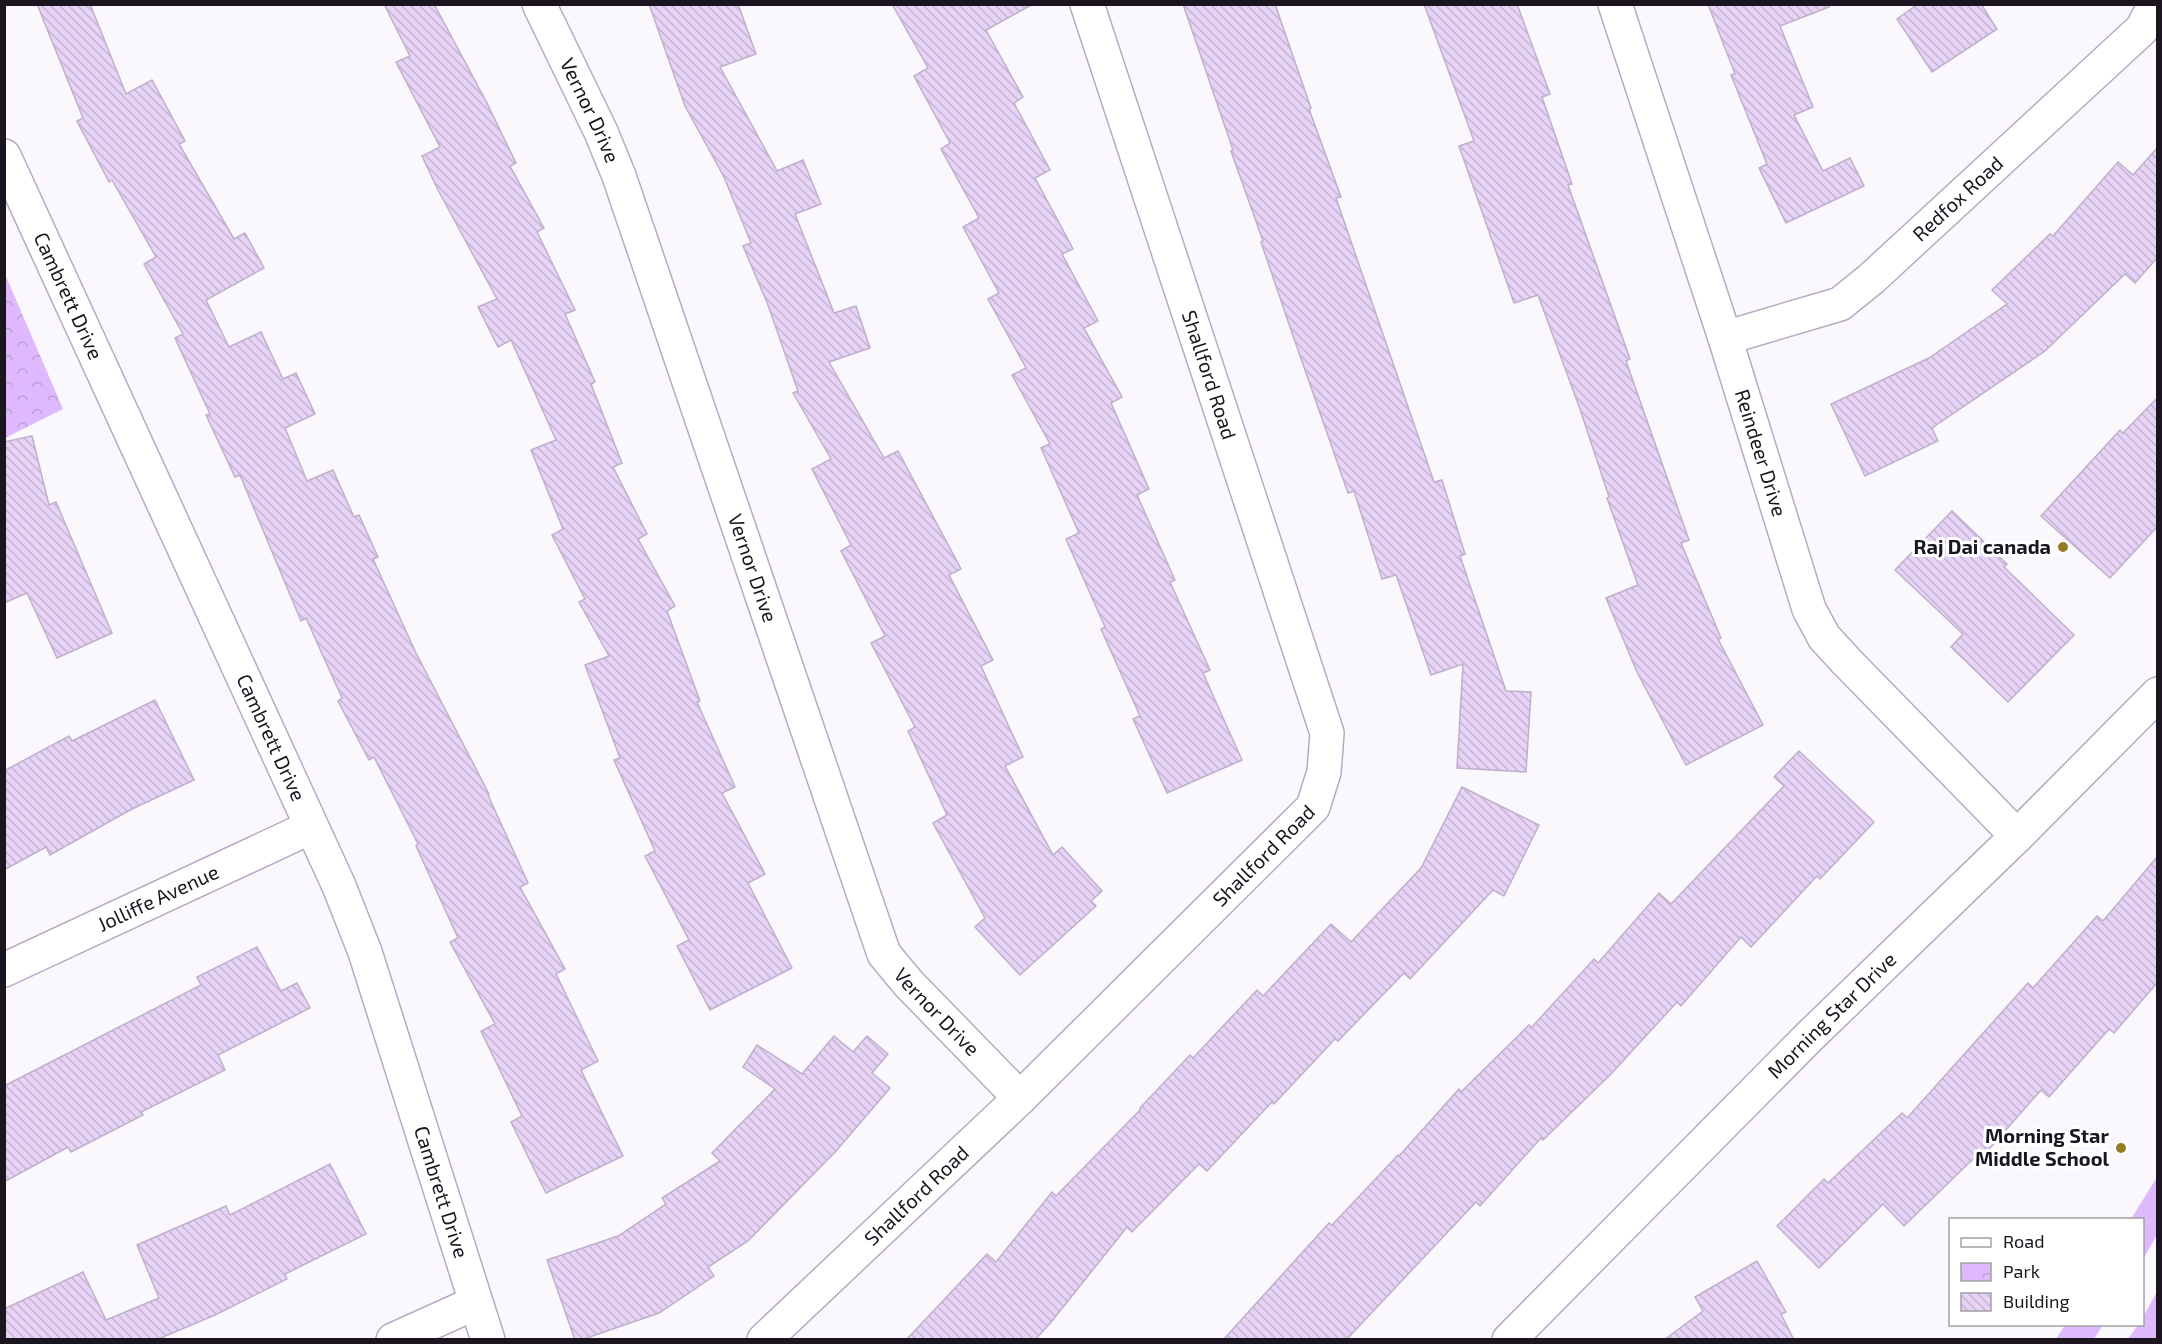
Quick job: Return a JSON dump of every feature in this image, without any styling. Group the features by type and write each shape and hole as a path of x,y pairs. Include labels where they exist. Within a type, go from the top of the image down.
{"street":[{"name":"Vernor Drive","path":"539,4 601,132 619,176 884,954 909,984 1020,1098"},
{"name":"Shallford Road","path":"764,1340 1020,1098 1313,807 1324,772 1327,733 1087,4"},
{"name":"Reindeer Drive","path":"1615,4 1725,338 1809,609 1824,637 2017,836"},
{"name":"Redfox Road","path":"1725,338 1840,304 1871,279 2142,29 2155,4"},
{"name":"Cambrett Drive","path":"4,156 339,886 365,952 488,1340"},
{"name":"Morning Star Drive","path":"1509,1340 1809,1037 2017,836 2157,694"},
{"name":"Jolliffe Avenue","path":"4,970 311,827"},
{"path":"393,1340 475,1303"}],"green space":[{"path":"5,274 63,409 4,438"},
{"path":"2157,1177 2157,1235 2144,1257 2144,1218 2132,1218"},
{"path":"2157,1292 2157,1339 2128,1339 2137,1326 2144,1326 2144,1315"},
{"path":"2064,1326 2102,1326 2094,1339 2056,1339"}],"building":[{"path":"37,4 90,4 126,94 152,80 185,141 179,144 234,239 245,233 264,268 206,300 229,347 261,332 283,379 296,373 315,414 285,428 307,481 333,470 354,517 359,515 378,557 373,559 416,653 489,794 528,883 520,887 565,969 556,974 598,1061 581,1070 623,1156 546,1193 511,1122 522,1116 481,1031 495,1024 450,942 458,938 416,846 418,844 374,757 369,760 338,701 342,698 306,618 301,621 240,475 235,477 206,415 210,414 175,338 183,334 144,264 156,257 112,180 109,182 77,121 83,118"},
{"path":"384,4 434,4 516,163 510,166 544,228 537,232 575,310 565,314 595,382 591,384 622,463 613,467 647,534 638,539 675,606 667,611 700,701 697,702 735,787 722,793 765,874 748,883 792,968 710,1010 677,946 689,940 645,856 655,851 614,760 620,758 585,665 609,656 579,602 585,599 552,535 563,529 531,450 556,440 511,340 498,347 478,307 497,299 422,156 440,147 396,62 410,56"},
{"path":"649,4 738,4 756,54 720,67 777,171 803,160 821,204 795,214 834,313 856,306 870,348 829,362 884,458 898,451 961,569 949,575 993,660 981,666 1023,757 1005,766 1053,855 1062,847 1102,891 1091,901 1096,906 1020,975 975,927 985,918 933,823 947,815 908,731 915,727 871,643 885,636 841,551 851,545 812,469 831,459 793,393 798,391 768,305 743,246 751,243 724,177 685,106"},
{"path":"892,4 1033,4 986,30 1023,97 1014,103 1050,170 1035,178 1073,249 1062,254 1098,321 1084,328 1122,397 1111,403 1149,489 1137,495 1175,580 1170,582 1210,670 1203,673 1242,760 1167,793 1133,719 1140,716 1101,629 1105,627 1066,539 1079,533 1041,448 1050,444 1012,375 1026,368 988,299 999,293 963,227 979,218 941,149 950,143 914,76 928,68"},
{"path":"1183,4 1275,4 1311,108 1309,109 1341,197 1336,198 1434,482 1442,480 1465,554 1460,556 1506,691 1531,692 1526,772 1457,768 1463,664 1431,675 1396,575 1382,579 1354,491 1348,493 1291,330"},
{"path":"1424,4 1517,4 1550,94 1542,97 1572,184 1568,185 1630,359 1626,361 1689,540 1681,543 1721,638 1718,639 1763,725 1686,765 1637,672 1606,598 1638,585 1607,498 1609,497 1580,409 1538,295 1514,303 1459,146 1474,141"},
{"path":"1708,4 1829,4 1829,7 1780,26 1813,107 1794,115 1823,171 1850,158 1864,186 1786,223 1759,168 1767,164 1731,75 1735,74"},
{"path":"1918,4 1981,4 1997,29 1932,72 1897,19"},
{"path":"2157,148 2157,258 2135,283 2125,274 2045,351 1932,428 1938,441 1865,476 1831,404 1929,358 2007,304 1992,290 2050,234 2053,236 2118,162 2133,175"},
{"path":"2157,398 2157,527 2110,578 2041,516 2120,430 2123,433"},
{"path":"32,436 49,505 56,502 112,633 57,658 27,593 4,603 4,442"},
{"path":"1952,511 2007,564 2004,567 2074,635 2008,702 1951,647 1963,634 1895,570"},
{"path":"155,700 194,780 130,810 50,855 46,847 4,870 4,771 69,736 72,741"},
{"path":"1799,751 1874,822 1820,879 1817,876 1751,947 1741,937 1681,1006 1677,1002 1611,1074 1543,1140 1541,1138 1480,1206 1476,1202 1346,1340 1223,1340 1329,1223 1332,1225 1399,1156 1459,1089 1461,1092 1529,1025 1531,1028 1594,959 1598,963 1659,893 1671,904 1784,786 1774,777"},
{"path":"1462,787 1539,825 1504,896 1493,890 1410,979 1404,973 1338,1041 1335,1039 1274,1104 1272,1102 1207,1171 1199,1164 1132,1232 1127,1227 1035,1340 906,1340 987,1254 996,1262 1052,1192 1056,1196 1190,1055 1193,1058 1257,990 1263,996 1331,924 1351,942 1421,868"},
{"path":"2157,857 2157,983 2114,1033 2109,1029 2049,1097 2041,1090 1977,1163 1973,1159 1904,1226 1883,1204 1819,1268 1777,1226 1824,1179 1828,1183 1902,1113 1907,1118 2028,983 2033,988 2097,916 2103,921"},
{"path":"257,947 281,991 297,983 310,1008 218,1055 225,1070 141,1112 143,1115 71,1152 68,1147 4,1182 4,1086 201,985 197,977"},
{"path":"834,1036 853,1052 867,1036 888,1054 872,1073 890,1088 837,1150 748,1241 708,1267 714,1276 659,1313 581,1340 575,1340 547,1260 618,1236 666,1204 662,1198 720,1161 712,1153 775,1089 743,1067 757,1045 802,1074"},
{"path":"330,1164 366,1234 285,1274 287,1279 215,1315 156,1340 4,1340 4,1309 83,1272 106,1320 159,1298 137,1245 226,1206 230,1215"},
{"path":"1757,1261 1786,1312 1781,1314 1794,1340 1664,1340 1703,1311 1695,1297"}],"place":[{"name":"Raj Dai canada","path":"2063,547"},
{"name":"Morning Star Middle School","path":"2121,1148"}]}
